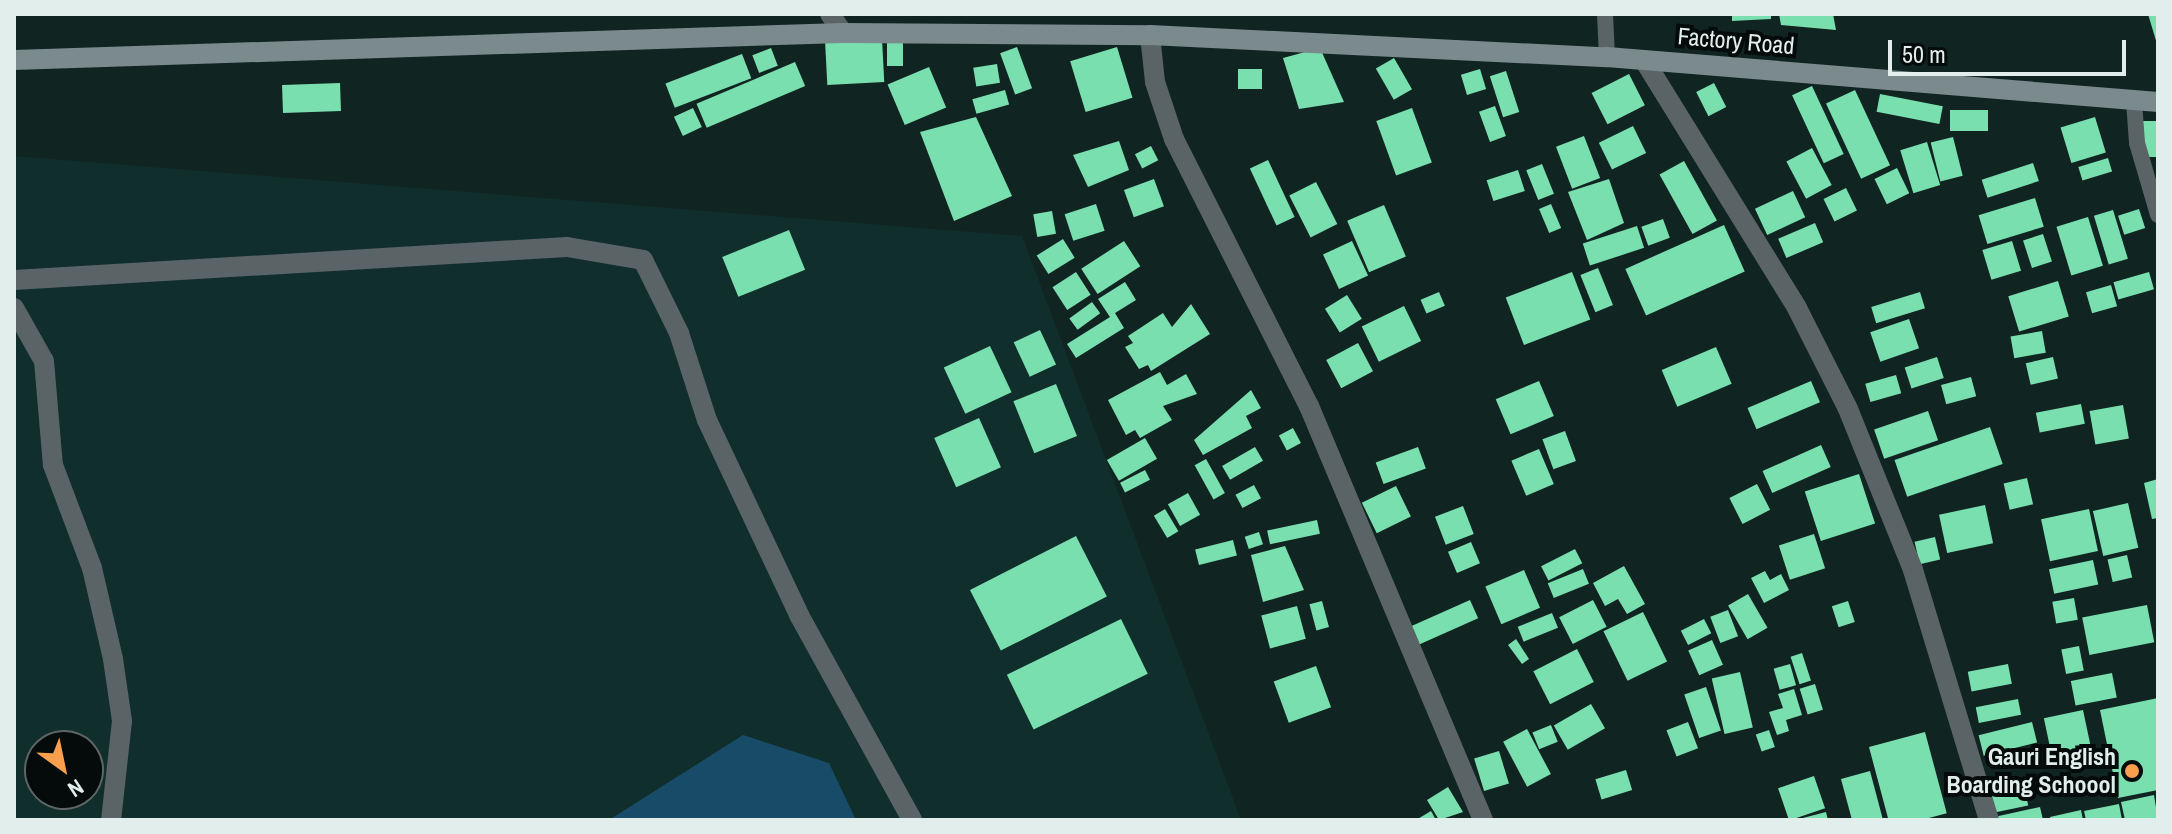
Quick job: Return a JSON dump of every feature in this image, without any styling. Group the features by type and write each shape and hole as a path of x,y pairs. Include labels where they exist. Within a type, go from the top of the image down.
{"main road":[{"name":"Factory Road","path":"14,60 843,33 1150,35 1607,57 2158,102"}],"street":[{"path":"830,14 843,33"},
{"path":"1150,35 1155,82 1174,139 1309,406 1483,820"},
{"path":"1644,60 1797,308 1854,423 1913,570 1989,820"},
{"path":"14,280 567,247 643,260 679,333 707,420 799,615 912,820"},
{"path":"14,308 44,361 53,465 92,568 113,659 122,721 111,820"}],"lane":[{"path":"1605,14 1607,57"},
{"path":"2134,101 2137,143 2158,215"}],"shaded area":[{"path":"14,156 1022,236 1241,820 14,820"}],"water":[{"path":"743,735 829,763 856,820 609,820"}],"building":[{"path":"1732,14 1771,14 1771,19 1732,21"},
{"path":"1779,14 1833,14 1836,30 1781,25"},
{"path":"2148,14 2158,14 2158,44 2157,44"},
{"path":"882,39 884,82 827,85 825,42"},
{"path":"887,43 903,43 903,66 887,66"},
{"path":"1017,47 1032,88 1015,95 1000,53"},
{"path":"1117,47 1132,98 1086,112 1070,61"},
{"path":"771,48 778,66 759,73 752,55"},
{"path":"1320,48 1344,102 1299,109 1283,58"},
{"path":"742,54 751,78 675,108 665,83"},
{"path":"1394,58 1412,89 1394,100 1376,68"},
{"path":"795,62 805,86 707,128 697,104"},
{"path":"997,64 1000,83 976,87 973,68"},
{"path":"929,67 946,108 905,125 888,85"},
{"path":"1238,69 1262,69 1262,89 1238,89"},
{"path":"1480,69 1486,89 1467,95 1461,75"},
{"path":"1506,71 1519,112 1503,117 1490,76"},
{"path":"1629,74 1645,105 1607,124 1592,93"},
{"path":"340,83 341,111 283,113 282,85"},
{"path":"1714,83 1726,107 1708,116 1696,92"},
{"path":"1812,86 1844,154 1824,163 1792,95"},
{"path":"1005,90 1009,104 976,114 972,99"},
{"path":"1855,90 1890,165 1861,179 1826,104"},
{"path":"1880,94 1943,106 1939,124 1877,112"},
{"path":"1495,106 1506,136 1490,142 1479,112"},
{"path":"693,108 702,127 683,136 674,117"},
{"path":"1412,108 1432,163 1396,175 1376,121"},
{"path":"1950,110 1988,110 1988,131 1950,131"},
{"path":"976,117 1012,196 954,221 920,132"},
{"path":"2095,117 2106,152 2071,163 2061,128"},
{"path":"2143,121 2158,121 2158,157 2143,157"},
{"path":"1633,126 1646,153 1612,170 1599,143"},
{"path":"1584,136 1600,178 1572,189 1556,147"},
{"path":"1953,137 1963,176 1940,181 1931,143"},
{"path":"1119,141 1129,170 1088,187 1073,155"},
{"path":"1927,142 1940,185 1913,193 1900,150"},
{"path":"1151,146 1158,160 1142,168 1135,154"},
{"path":"1812,148 1832,185 1806,199 1786,162"},
{"path":"2108,158 2112,171 2082,180 2078,167"},
{"path":"1268,160 1295,217 1276,226 1250,168"},
{"path":"1684,161 1717,220 1692,234 1660,175"},
{"path":"2033,163 2039,181 1988,198 1982,180"},
{"path":"1542,164 1554,194 1538,200 1526,170"},
{"path":"1897,168 1909,193 1887,204 1875,179"},
{"path":"1518,170 1525,191 1493,201 1487,180"},
{"path":"1154,179 1164,206 1134,217 1124,190"},
{"path":"1609,179 1624,223 1587,240 1568,192"},
{"path":"1316,182 1337,224 1311,237 1289,196"},
{"path":"1846,188 1857,210 1834,221 1824,199"},
{"path":"1793,191 1805,217 1767,235 1755,209"},
{"path":"2035,198 2044,227 1987,244 1979,215"},
{"path":"1096,204 1105,231 1073,241 1065,214"},
{"path":"1551,204 1561,228 1549,233 1539,209"},
{"path":"1384,205 1406,257 1369,272 1347,221"},
{"path":"2139,209 2145,228 2124,235 2118,216"},
{"path":"2113,210 2128,259 2109,265 2094,216"},
{"path":"1052,211 1056,234 1037,237 1033,214"},
{"path":"2088,217 2103,266 2071,275 2056,227"},
{"path":"1663,219 1670,238 1648,246 1641,227"},
{"path":"1815,223 1823,242 1786,258 1778,239"},
{"path":"1724,225 1745,272 1646,316 1625,269"},
{"path":"1637,226 1644,248 1590,265 1583,244"},
{"path":"789,230 805,270 738,297 722,257"},
{"path":"2043,234 2052,262 2032,268 2023,240"},
{"path":"1063,239 1075,258 1048,274 1037,255"},
{"path":"1124,241 1140,266 1098,294 1081,269"},
{"path":"1352,241 1368,275 1339,289 1323,255"},
{"path":"2012,241 2021,271 1991,280 1982,250"},
{"path":"1598,268 1613,305 1595,312 1580,275"},
{"path":"1076,272 1091,295 1067,310 1053,287"},
{"path":"1572,272 1590,320 1524,345 1506,297"},
{"path":"2149,272 2154,289 2118,300 2113,282"},
{"path":"2058,281 2069,316 2019,332 2008,296"},
{"path":"1125,282 1136,300 1115,313 1124,328 1076,358 1067,344 1110,317 1098,299"},
{"path":"2111,285 2117,306 2092,313 2086,292"},
{"path":"1439,292 1445,306 1426,314 1421,300"},
{"path":"1920,292 1925,308 1876,323 1871,307"},
{"path":"1347,295 1362,319 1340,333 1325,309"},
{"path":"1092,302 1100,313 1078,330 1069,318"},
{"path":"1191,304 1210,334 1151,371 1148,365 1139,369 1125,347 1133,343 1128,336 1163,313 1172,327"},
{"path":"1404,306 1421,341 1379,362 1362,327"},
{"path":"1909,319 1919,348 1880,362 1870,332"},
{"path":"1040,330 1056,364 1030,377 1014,342"},
{"path":"2042,331 2046,353 2014,358 2010,337"},
{"path":"1358,343 1373,371 1341,388 1326,360"},
{"path":"990,346 1012,392 965,414 944,368"},
{"path":"1716,347 1732,384 1677,407 1662,370"},
{"path":"1937,357 1944,378 1911,388 1905,368"},
{"path":"2053,357 2058,378 2031,385 2026,363"},
{"path":"1160,372 1167,385 1186,374 1197,394 1163,406 1172,420 1140,438 1135,430 1126,435 1108,400"},
{"path":"1896,375 1901,393 1870,402 1865,384"},
{"path":"1971,377 1976,396 1946,404 1941,385"},
{"path":"1539,381 1554,416 1511,434 1496,399"},
{"path":"1811,381 1820,402 1756,429 1747,408"},
{"path":"1056,384 1077,436 1034,453 1013,401"},
{"path":"1251,390 1261,408 1246,416 1252,428 1203,455 1194,440"},
{"path":"2081,404 2085,424 2040,432 2036,413"},
{"path":"2123,405 2129,438 2095,444 2090,411"},
{"path":"1928,411 1938,440 1884,459 1874,430"},
{"path":"979,418 1001,467 956,487 934,438"},
{"path":"1990,427 2003,464 1907,497 1895,460"},
{"path":"1293,428 1301,443 1287,451 1279,436"},
{"path":"1565,431 1576,461 1553,469 1542,439"},
{"path":"1145,438 1157,459 1119,481 1107,460"},
{"path":"1821,445 1831,467 1772,493 1763,471"},
{"path":"1255,447 1263,461 1230,480 1222,466"},
{"path":"1418,447 1426,469 1384,484 1376,462"},
{"path":"1539,449 1554,484 1526,496 1511,461"},
{"path":"1206,459 1225,493 1214,499 1195,465"},
{"path":"1145,470 1150,480 1125,493 1120,483"},
{"path":"1859,474 1875,523 1821,541 1805,492"},
{"path":"2027,478 2033,504 2010,510 2004,483"},
{"path":"2158,479 2158,518 2152,519 2144,483"},
{"path":"1757,484 1770,510 1743,524 1729,498"},
{"path":"1254,485 1261,498 1243,508 1235,495"},
{"path":"1396,486 1411,517 1377,533 1362,503"},
{"path":"1188,493 1200,515 1180,526 1168,504"},
{"path":"2128,503 2138,548 2103,556 2093,511"},
{"path":"1985,505 1993,543 1947,553 1939,515"},
{"path":"1463,506 1474,534 1446,545 1435,517"},
{"path":"1165,509 1178,531 1167,538 1154,516"},
{"path":"2089,509 2098,551 2050,561 2041,519"},
{"path":"1317,520 1320,534 1270,544 1267,531"},
{"path":"1259,532 1263,544 1249,549 1245,537"},
{"path":"1814,534 1825,568 1790,580 1779,545"},
{"path":"1076,536 1107,597 1001,651 970,590"},
{"path":"1935,537 1940,559 1920,564 1915,542"},
{"path":"1233,540 1237,556 1199,565 1195,549"},
{"path":"1471,542 1480,563 1457,573 1448,552"},
{"path":"1285,546 1304,590 1263,602 1251,555"},
{"path":"1575,549 1582,563 1548,581 1541,566"},
{"path":"2127,555 2132,577 2113,582 2108,559"},
{"path":"2093,560 2098,584 2054,594 2049,569"},
{"path":"1624,566 1645,604 1627,614 1618,599 1605,606 1593,583"},
{"path":"1583,569 1589,584 1554,598 1548,583"},
{"path":"1524,570 1540,608 1501,624 1485,586"},
{"path":"1765,571 1770,580 1781,574 1789,590 1764,603 1751,578"},
{"path":"1748,594 1768,628 1748,639 1728,606"},
{"path":"2074,598 2078,620 2056,623 2052,602"},
{"path":"1470,600 1478,618 1417,646 1409,627"},
{"path":"1593,600 1607,627 1573,644 1559,617"},
{"path":"1322,601 1329,627 1316,630 1309,604"},
{"path":"1848,601 1855,622 1839,627 1832,606"},
{"path":"2147,605 2154,642 2089,655 2082,618"},
{"path":"1297,606 1306,639 1270,648 1261,616"},
{"path":"1728,610 1738,636 1720,643 1710,617"},
{"path":"1643,612 1667,661 1628,681 1603,631"},
{"path":"1552,613 1558,628 1524,642 1518,627"},
{"path":"1121,619 1148,674 1034,729 1007,675"},
{"path":"1704,619 1711,633 1688,645 1681,631"},
{"path":"1516,639 1529,659 1522,664 1508,645"},
{"path":"1712,640 1723,665 1699,675 1688,651"},
{"path":"2079,646 2084,671 2066,674 2061,649"},
{"path":"1577,649 1594,682 1550,704 1533,671"},
{"path":"1802,653 1811,681 1800,684 1791,657"},
{"path":"1790,664 1796,685 1780,690 1774,669"},
{"path":"2008,664 2012,684 1972,691 1968,672"},
{"path":"1316,666 1331,707 1289,723 1274,681"},
{"path":"1740,672 1753,728 1725,734 1712,679"},
{"path":"2112,673 2117,698 2076,706 2071,681"},
{"path":"1815,684 1823,710 1808,714 1800,689"},
{"path":"1706,687 1721,730 1699,738 1684,694"},
{"path":"1794,689 1802,715 1786,720 1789,731 1777,735 1769,712 1783,708 1778,694"},
{"path":"2158,698 2158,790 2118,798 2100,710"},
{"path":"2018,699 2021,715 1979,723 1976,707"},
{"path":"1591,704 1605,728 1568,750 1554,726"},
{"path":"2083,710 2091,748 2052,756 2044,718"},
{"path":"1688,722 1698,748 1677,756 1667,730"},
{"path":"2032,722 2037,742 1984,756 1979,735"},
{"path":"1551,725 1558,742 1539,749 1532,732"},
{"path":"1527,729 1551,774 1527,787 1503,742"},
{"path":"1769,730 1775,747 1762,752 1756,735"},
{"path":"1925,732 1947,813 1921,820 1889,820 1869,747"},
{"path":"1499,751 1509,784 1484,791 1474,759"},
{"path":"1626,770 1632,790 1602,799 1595,779"},
{"path":"1870,771 1883,820 1852,820 1841,779"},
{"path":"1814,776 1825,808 1789,820 1778,788"},
{"path":"2023,781 2028,805 1991,813 1986,789"},
{"path":"1448,787 1463,812 1439,820 1427,800"},
{"path":"2154,795 2158,820 2125,820 2121,802"},
{"path":"2119,804 2122,820 2086,820 2084,811"},
{"path":"2040,807 2043,820 1994,820 1994,817"},
{"path":"2081,810 2083,820 2051,820 2050,817"},
{"path":"1431,811 1436,820 1416,820"},
{"path":"1826,812 1828,820 1799,820 1799,819"}],"place":[{"name":"Gauri English Boarding Schoool","path":"2132,771"}]}
